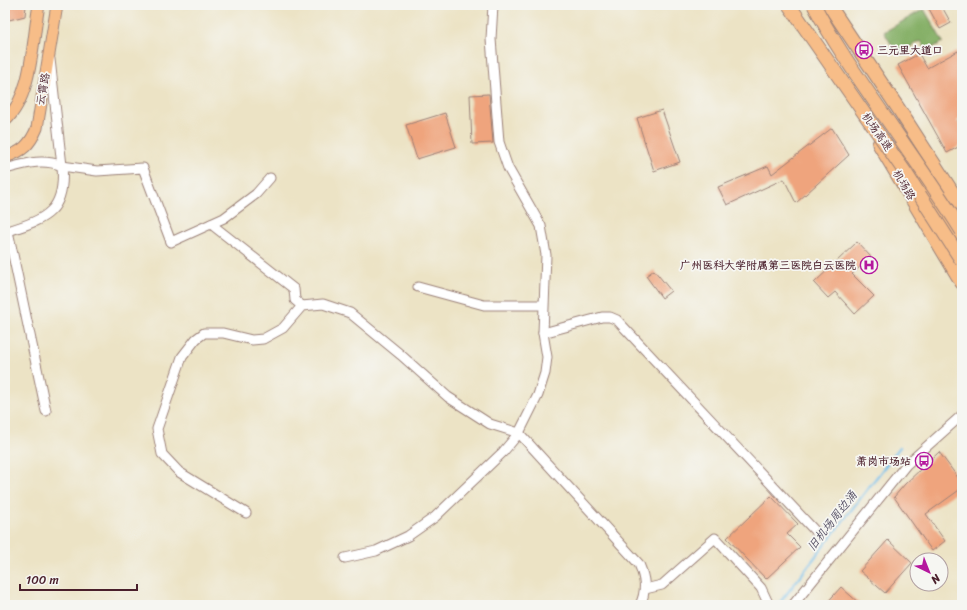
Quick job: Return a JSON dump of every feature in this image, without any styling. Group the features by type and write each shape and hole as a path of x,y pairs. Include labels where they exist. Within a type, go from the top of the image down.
{"highway":[{"name":"机场高速","path":"789,5 907,175 962,261"},
{"name":"机场路","path":"797,5 962,282"},
{"name":"机场高速","path":"814,5 849,64 962,231"},
{"path":"814,5 921,182 962,243"},
{"path":"829,5 962,207"}],"main road":[{"name":"云霄路","path":"5,121 15,110 26,82 39,5"},
{"name":"云霄路","path":"5,157 16,154 26,148 32,140 36,128 50,53 57,5"},
{"path":"826,5 962,219"}],"street":[{"path":"345,558 376,551 408,536 435,518 503,452 519,433 538,395 545,373 547,357 543,333 546,255 541,226 508,168 499,142 491,39 493,5"},
{"path":"46,411 8,231 33,224 58,204 64,184 50,53"},
{"path":"5,169 32,162 44,161 62,166 97,171 143,168 171,242 224,218 256,194 270,178"},
{"path":"211,224 294,289 295,300 302,306"},
{"path":"418,287 484,305 544,305"},
{"path":"246,514 178,472 162,454 157,429 182,357 196,339 204,333 223,333 252,340 263,339 282,328 302,306 323,304 350,313 401,355 448,397 490,424 519,433 639,564 644,578 645,589 640,605"},
{"path":"543,333 602,317 610,317 617,320 816,532"},
{"path":"793,605 906,465 962,415"},
{"path":"645,589 662,585 715,538 761,588 769,605"}],"green space":[{"path":"924,9 943,42 927,51 921,41 897,54 884,32"}],"building":[{"path":"5,5 26,5 25,16 5,21"},
{"path":"927,5 941,5 951,23 940,29"},
{"path":"958,51 962,59 962,118 957,121 962,129 962,145 947,153 898,65 919,54 927,68"},
{"path":"489,94 493,143 472,144 470,95"},
{"path":"662,110 680,162 654,171 637,118"},
{"path":"445,113 456,147 417,159 406,125"},
{"path":"832,128 849,155 796,203 784,179 727,205 718,187 768,166 772,174"},
{"path":"857,242 871,257 852,274 874,296 855,314 835,292 828,298 814,283"},
{"path":"654,270 671,291 662,298 646,276"},
{"path":"939,452 962,483 962,488 926,514 945,541 932,551 894,497 905,484"},
{"path":"771,496 798,524 787,534 800,547 766,579 727,538"},
{"path":"888,540 909,560 909,566 885,593 860,571"},
{"path":"841,587 861,605 825,605"}],"waterway":[{"name":"旧机场周边涌","path":"778,605 900,447"}],"place":[{"name":"三元里大道口","path":"864,50"},
{"name":"广州医科大学附属第三医院白云医院","path":"869,265"},
{"name":"萧岗市场站","path":"924,461"}]}
